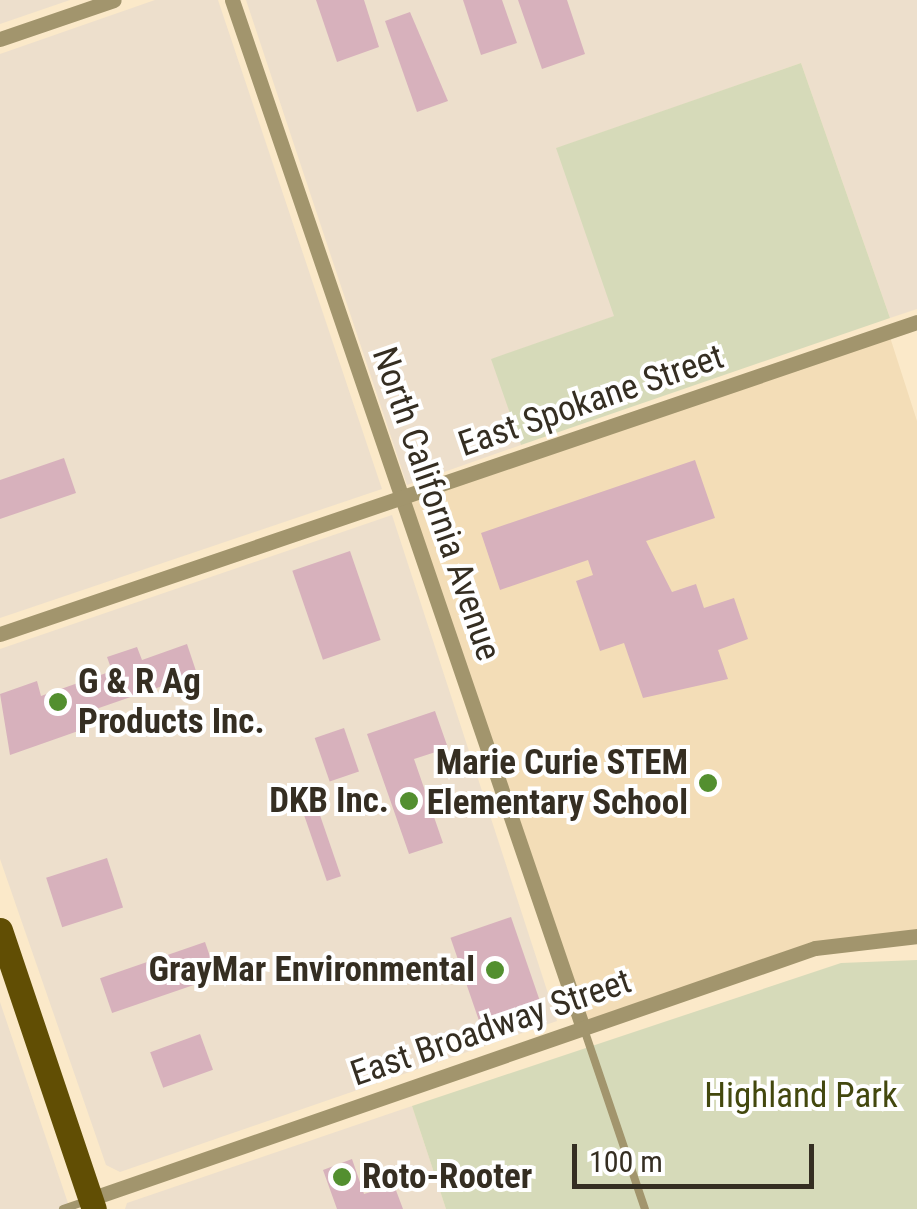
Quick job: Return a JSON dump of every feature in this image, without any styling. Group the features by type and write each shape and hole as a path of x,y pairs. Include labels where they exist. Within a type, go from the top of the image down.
{"main road":[{"path":"0,930 92,1204"}],"street":[{"path":"0,39 114,0"},
{"name":"North California Avenue","path":"232,0 583,1028"},
{"name":"East Spokane Street","path":"0,634 917,322"},
{"name":"East Broadway Street","path":"92,1204 816,948 917,936"}],"lane":[{"path":"583,1028 645,1209"},
{"path":"62,1209 92,1204"}],"shaded area":[{"path":"0,0 70,0 0,24"},
{"path":"155,0 218,0 382,489 0,618 0,54"},
{"path":"246,0 917,0 917,309 890,318 801,63 557,148 615,316 492,359 521,445 407,485"},
{"name":"Marie Curie STEM Elementary School","path":"888,331 917,421 917,936 847,941 583,1028 402,497"},
{"path":"392,515 557,1021 120,1172 106,1165 0,859 0,649"},
{"path":"0,1002 70,1209 0,1209"},
{"path":"412,1106 446,1209 125,1209 127,1203"}],"green space":[{"path":"801,63 890,318 521,445 491,359 614,316 556,148"},
{"name":"Highland Park","path":"917,960 917,1209 446,1209 412,1106 841,963"}],"building":[{"path":"316,0 364,0 379,47 337,62"},
{"path":"463,0 502,0 517,43 481,55"},
{"path":"518,0 567,0 585,54 542,69"},
{"path":"410,12 448,101 417,112 385,21"},
{"path":"64,458 76,493 0,519 0,480"},
{"path":"695,460 715,518 646,541 672,592 696,584 704,608 734,598 748,639 718,650 728,679 643,698 624,643 600,651 576,581 593,575 588,560 500,590 481,533"},
{"path":"350,551 381,640 323,660 292,571"},
{"name":"G & R Ag Products Inc.","path":"187,644 197,674 96,709 101,723 10,755 0,694 37,681 41,696 112,671 107,657 137,647 142,660"},
{"name":"DKB Inc.","path":"435,711 448,748 414,759 443,843 409,854 367,734"},
{"path":"344,728 359,771 330,782 315,738"},
{"path":"312,792 341,876 327,881 298,797"},
{"path":"107,858 123,907 62,927 46,878"},
{"name":"GrayMar Environmental","path":"511,917 540,1001 479,1022 450,938"},
{"path":"205,942 217,977 112,1013 100,978"},
{"path":"200,1034 213,1070 163,1088 150,1052"},
{"name":"Roto-Rooter","path":"352,1159 364,1194 394,1185 403,1209 337,1209 323,1170"}],"place":[{"name":"G & R Ag Products Inc.","path":"58,702"},
{"name":"Marie Curie STEM Elementary School","path":"708,783"},
{"name":"DKB Inc.","path":"409,801"},
{"name":"GrayMar Environmental","path":"495,970"},
{"name":"Roto-Rooter","path":"342,1177"}]}
